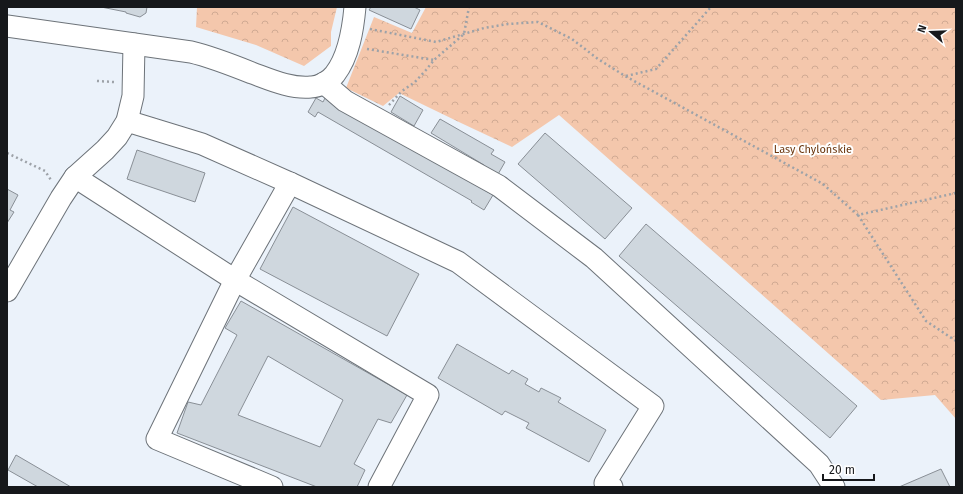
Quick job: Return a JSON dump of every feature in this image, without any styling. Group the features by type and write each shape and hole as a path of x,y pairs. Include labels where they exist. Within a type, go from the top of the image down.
{"street":[{"path":"7,26 191,52 209,56 276,82 294,86 313,87 324,83 334,75 347,49 354,21 355,7"},
{"path":"7,291 61,198 76,177 117,137 127,121 133,96 134,44"},
{"path":"324,83 345,101 499,186 594,258 819,464 834,487"},
{"path":"127,121 202,144 290,183 458,262 653,406 605,483 612,487"},
{"path":"76,177 236,280 428,395 379,487"},
{"path":"272,487 157,439 236,280 290,183"}],"path":[{"path":"377,119 402,91 415,82 434,60 464,34 469,7"},
{"path":"626,76 656,69 711,7"},
{"path":"369,28 436,42 484,28 508,24 538,22 572,39 598,59 626,76 823,184 858,215 926,321 956,341"},
{"path":"360,48 434,60"},
{"path":"7,153 45,171 49,175 54,186"},
{"path":"858,215 956,193"}],"green space":[{"path":"197,7 337,7 331,32 331,46 304,66 256,45 196,27"},
{"name":"Lasy Chylońskie","path":"426,7 956,7 956,419 935,395 881,400 559,115 512,147 399,93 383,106 346,88 374,17 412,33"}],"building":[{"path":"101,7 147,7 146,13 140,17 126,12"},
{"path":"371,7 414,7 420,10 411,29 369,10"},
{"path":"400,96 423,110 414,126 391,112"},
{"path":"316,98 323,102 325,98 493,195 484,210 471,202 472,201 318,112 315,117 308,112"},
{"path":"440,119 494,150 491,154 505,162 497,176 483,168 484,165 431,133"},
{"path":"545,133 632,208 605,239 518,164"},
{"path":"137,150 205,173 195,202 127,179"},
{"path":"7,189 18,195 10,210 14,212 7,223"},
{"path":"293,207 419,274 387,336 260,269"},
{"path":"646,224 857,406 830,438 619,256"},
{"path":"241,301 407,395 391,423 378,419 354,464 365,470 357,487 317,487 177,433 188,402 201,405 237,335 225,328","holes":["268,356 343,400 320,447 238,415"]},
{"path":"457,344 509,374 512,370 528,379 525,384 539,392 541,388 561,398 558,402 606,430 589,462 526,428 529,423 505,411 502,415 438,378"},
{"path":"16,455 71,487 38,487 8,470"},
{"path":"941,469 950,487 899,487"}]}
